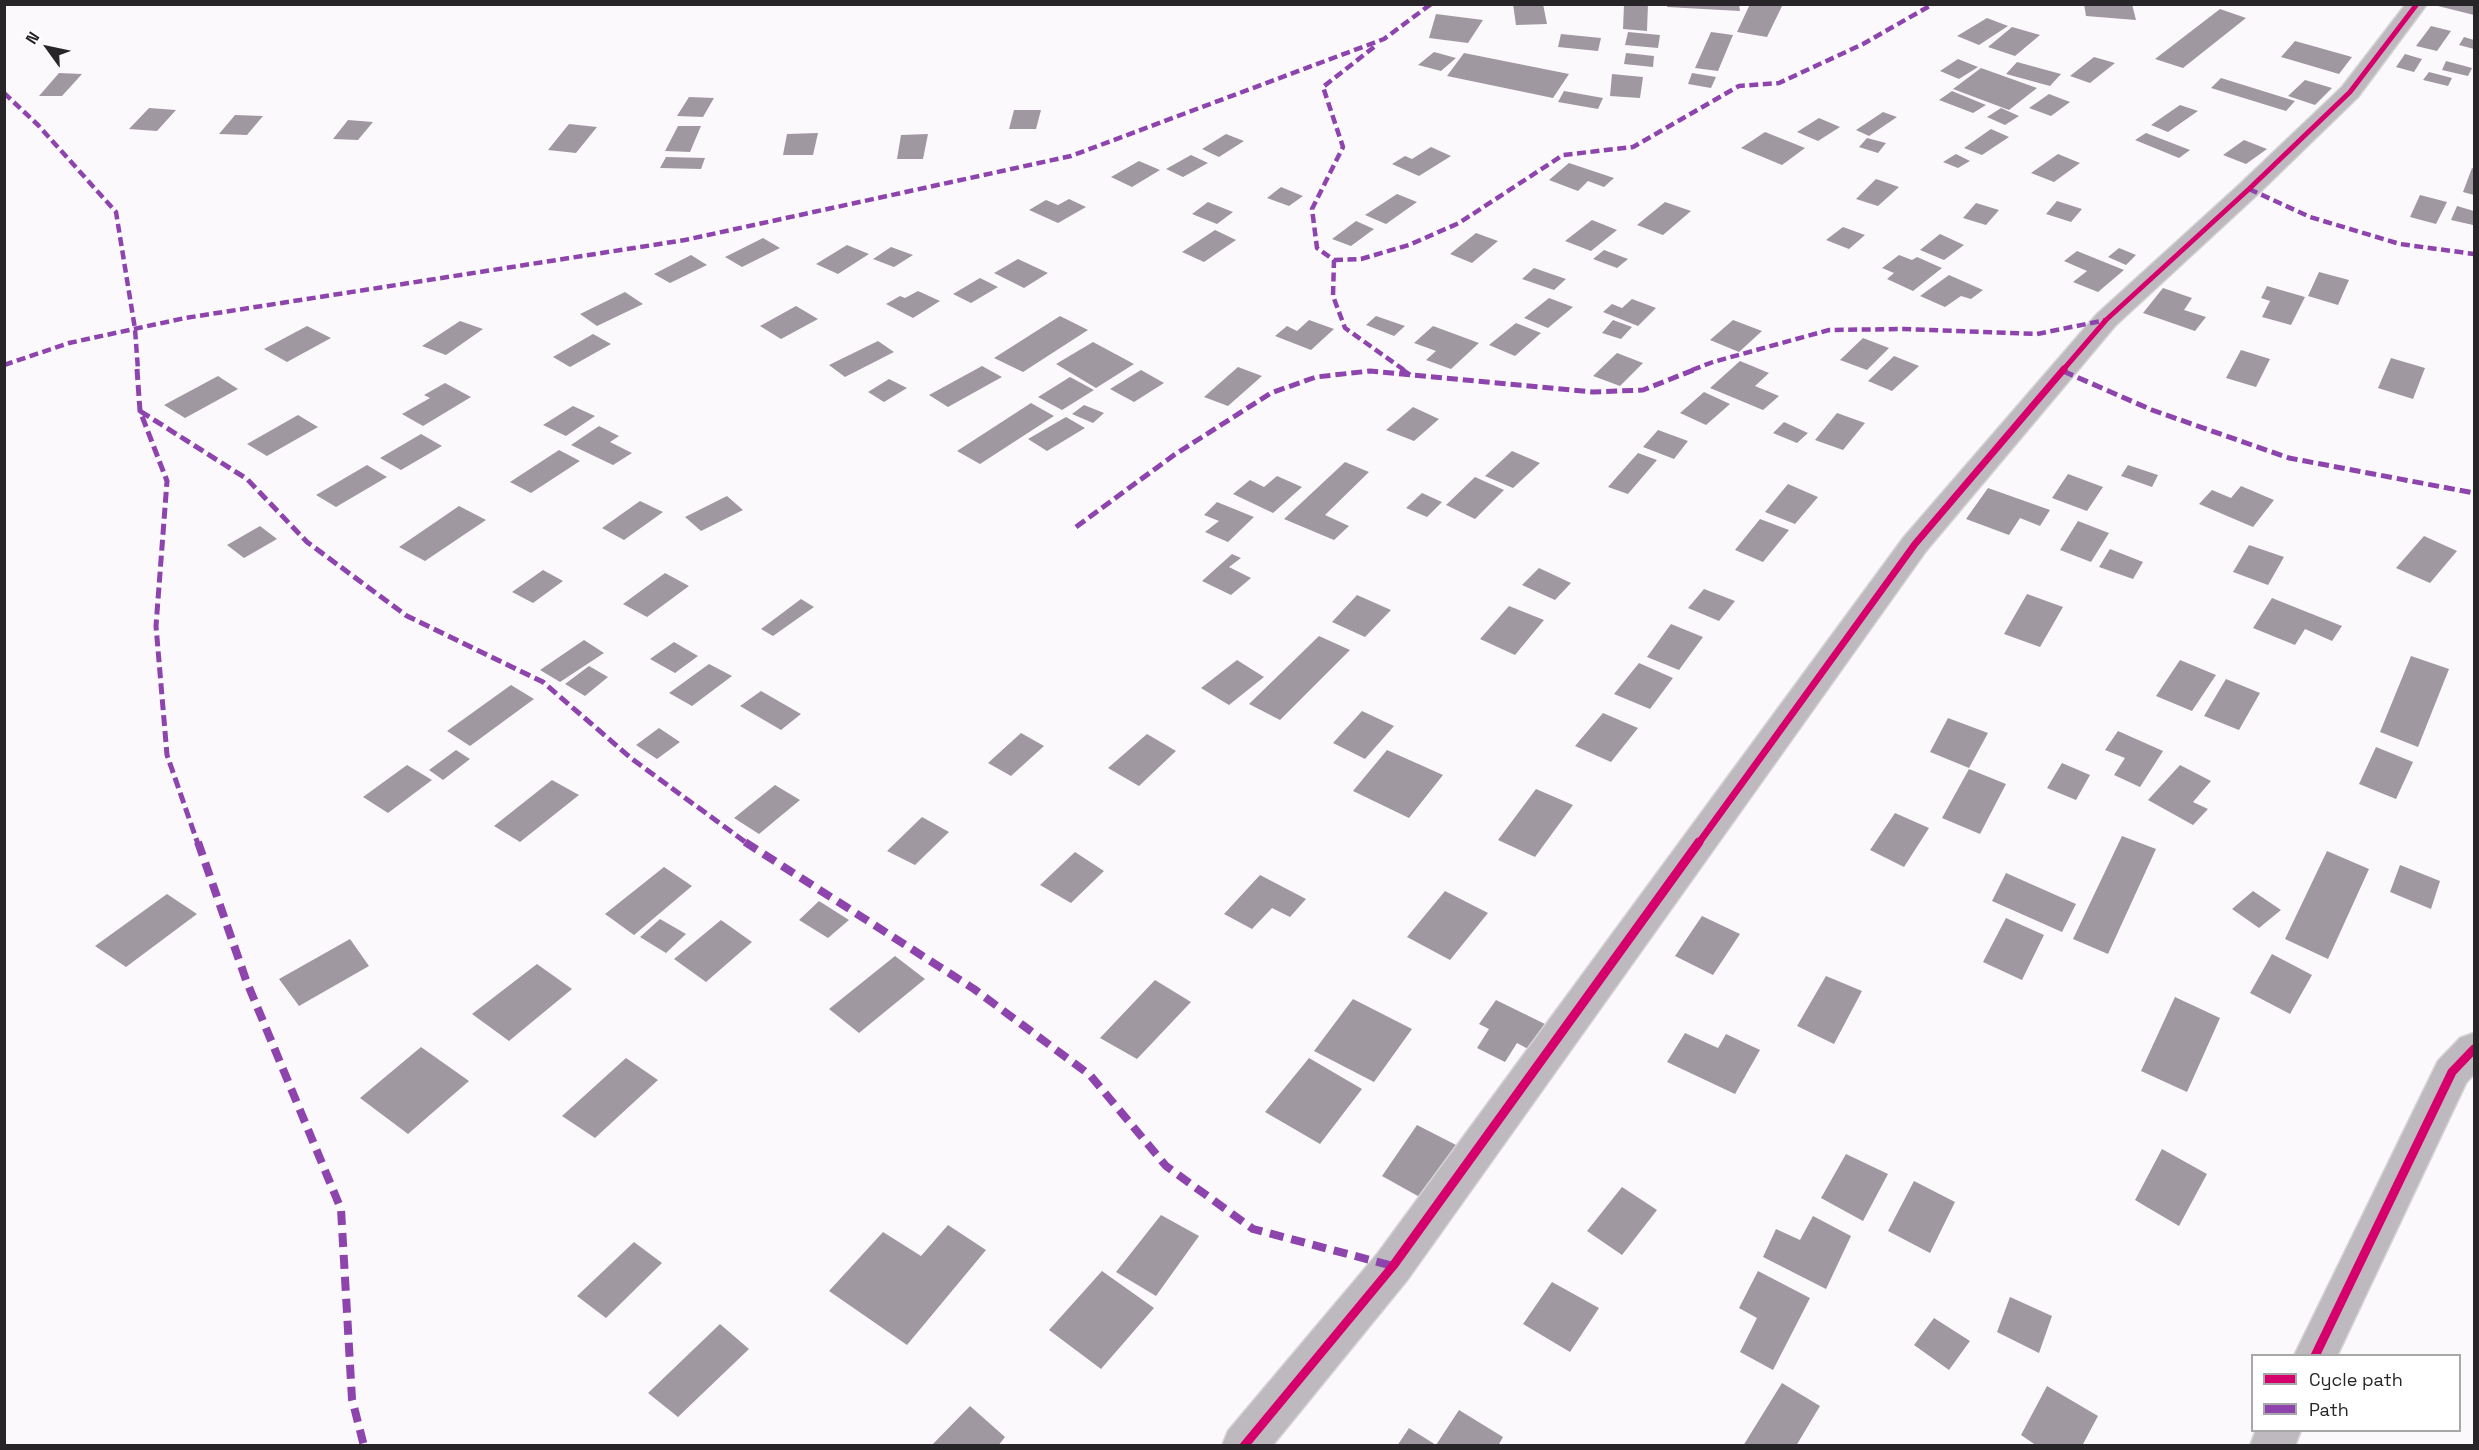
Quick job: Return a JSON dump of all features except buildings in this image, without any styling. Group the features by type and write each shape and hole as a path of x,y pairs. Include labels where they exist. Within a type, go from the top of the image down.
{"street":[{"path":"1244,1446 1393,1266 1915,544 2106,320 2249,189 2350,92 2417,4"},
{"path":"2316,1354 2452,1072 2475,1049"},
{"path":"2272,1446 2279,1432"}],"marked path":[{"path":"4,365 69,343 185,318 685,240 1071,156 1384,39 1431,4"},
{"path":"1334,260 1361,259 1409,245 1459,223 1563,155 1633,147 1739,86 1779,83 1863,44 1933,4"},
{"path":"1374,47 1323,87 1343,147 1312,209 1317,248 1334,260 1333,296 1345,328 1410,375"},
{"path":"4,93 38,125 116,212 135,329 140,411 167,481 156,626 167,755 246,980 341,1209 352,1399 364,1446"},
{"path":"2249,189 2310,217 2400,244 2474,254"},
{"path":"1076,527 1174,455 1271,393 1316,377 1370,371 1593,392 1643,390 1713,362 1829,330 1904,329 2037,334 2106,320"},
{"path":"2063,371 2152,410 2289,458 2474,493"},
{"path":"140,411 247,479 307,542 407,616 543,682 632,759 768,859 974,989 1090,1075 1166,1166 1253,1229 1393,1266"}],"cycle path":[{"path":"1244,1446 1393,1266 1915,544 2106,320 2249,189 2350,92 2417,4"},
{"path":"2316,1354 2452,1072 2474,1049"}]}
